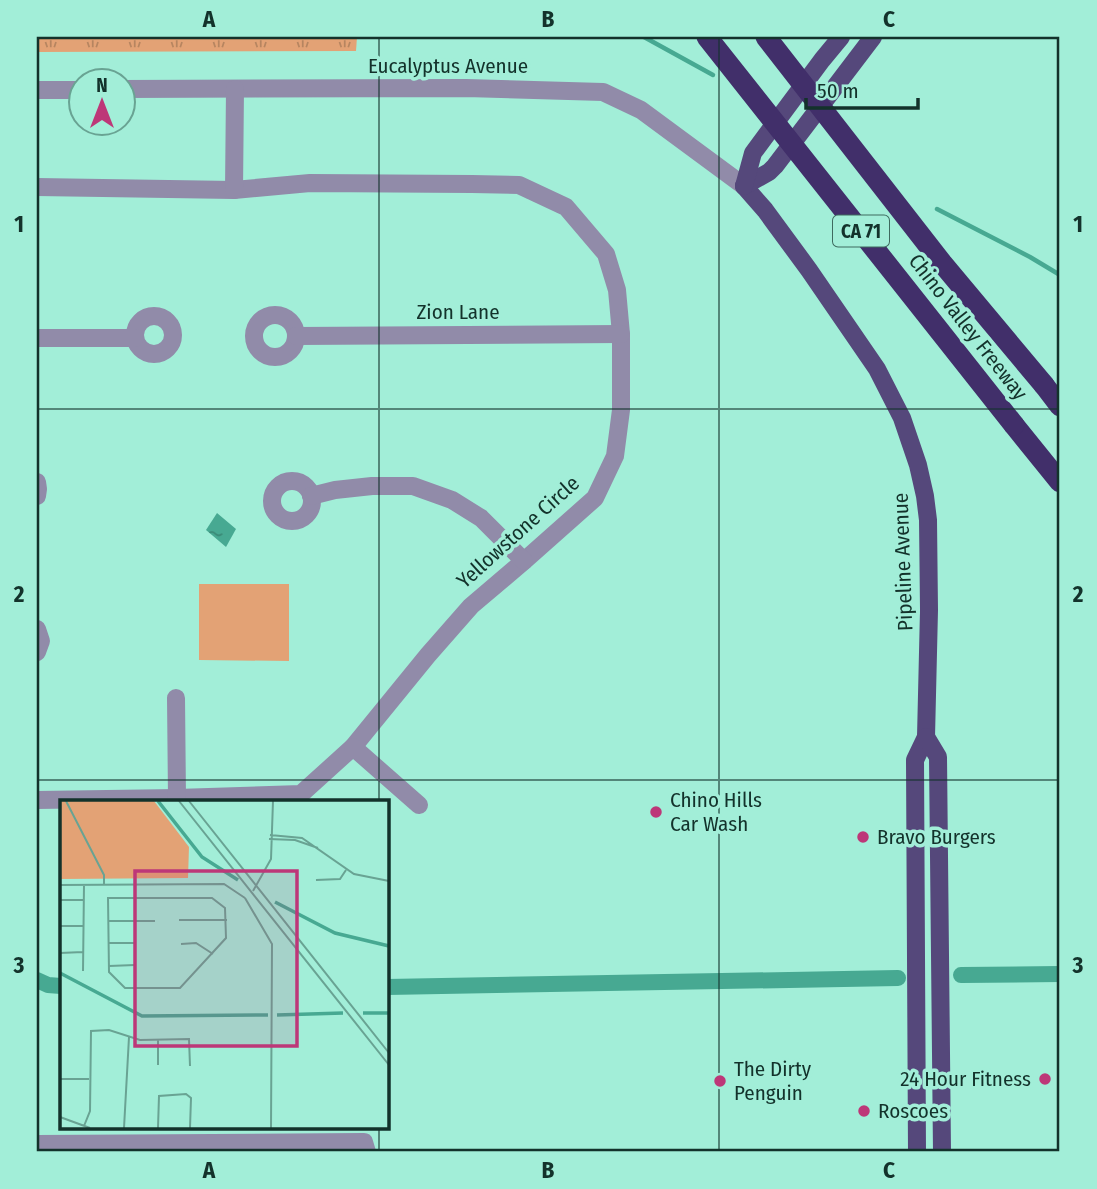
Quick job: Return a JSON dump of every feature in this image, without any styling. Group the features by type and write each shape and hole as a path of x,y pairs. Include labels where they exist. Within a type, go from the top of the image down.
{"highway":[{"name":"Chino Valley Freeway","path":"707,37 1060,482"},
{"name":"Chino Valley Freeway","path":"766,37 942,263 1060,406"}],"main road":[{"path":"744,186 754,153 841,37"},
{"path":"744,186 775,166 873,37"},
{"name":"Pipeline Avenue","path":"744,186 765,209 877,369 911,440 925,496 928,520 929,610 926,737 915,760 917,1152"},
{"name":"Pipeline Avenue","path":"926,737 937,757 942,1152"}],"street":[{"name":"Eucalyptus Avenue","path":"136,89 466,88 603,92 641,110 744,186"},
{"path":"234,190 235,89"},
{"path":"37,90 66,90"},
{"name":"Yellowstone Circle","path":"37,187 234,190 310,183 519,185 566,207 606,254 617,290 621,334 621,410 615,456 595,498 471,606 353,747 301,794 37,800"},
{"name":"Zion Lane","path":"296,336 621,334"},
{"path":"37,338 135,338"},
{"path":"37,482 37,496"},
{"path":"311,496 335,489 413,486 452,500 481,518 524,561"},
{"path":"37,629 40,641 37,652"},
{"path":"176,698 177,798"},
{"path":"353,747 419,804"},
{"path":"37,1144 366,1147"}],"green space":[{"path":"37,37 357,37 356,51 37,52"},
{"path":"199,584 289,584 289,661 199,660"}],"water":[{"path":"217,513 236,529 226,547 206,530"}],"waterway":[{"path":"644,37 713,75"},
{"path":"937,209 1060,275"},
{"path":"961,975 1060,974"},
{"path":"388,987 898,978"},
{"path":"37,980 60,986"}],"place":[{"name":"Chino Hills Car Wash","path":"656,812"},
{"name":"Bravo Burgers","path":"863,837"},
{"name":"24 Hour Fitness","path":"1045,1079"},
{"name":"The Dirty Penguin","path":"720,1081"},
{"name":"Roscoes","path":"864,1111"}]}
